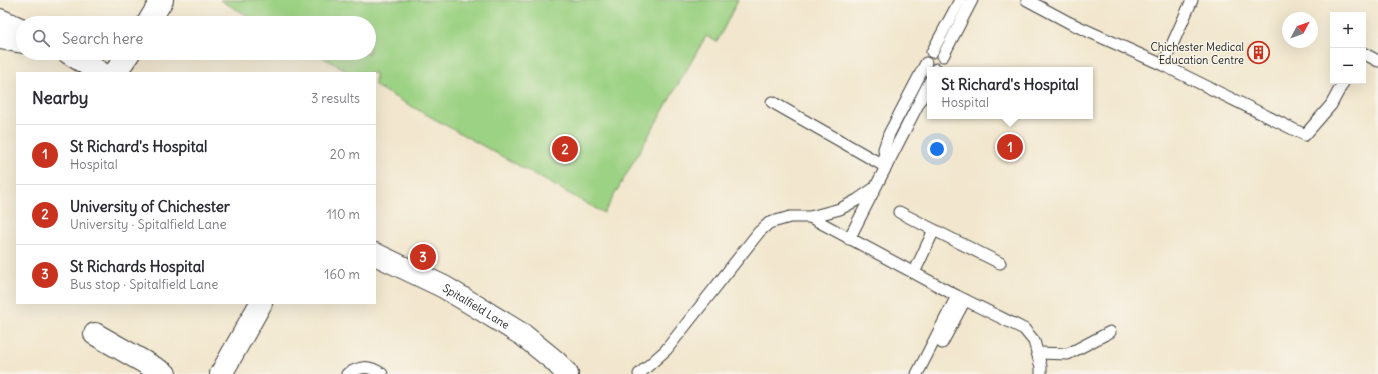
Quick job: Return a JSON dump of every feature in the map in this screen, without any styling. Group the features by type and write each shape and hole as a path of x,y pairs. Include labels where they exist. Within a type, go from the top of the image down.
{"main road":[{"path":"152,16 162,0"},
{"path":"0,20 16,27"},
{"path":"0,38 16,41"},
{"path":"80,60 99,72"},
{"path":"116,72 124,60"},
{"name":"Spitalfield Lane","path":"376,254 444,287 523,335 555,361 567,374"},
{"path":"221,374 259,304"},
{"path":"95,334 166,374"}],"lane":[{"path":"932,52 960,0"},
{"path":"943,56 972,0"},
{"path":"1028,0 1070,23 1163,65 1305,135 1331,105 1342,84"},
{"path":"1163,65 1192,0"},
{"path":"1366,55 1378,61"},
{"path":"886,167 884,149 889,134 927,76"},
{"path":"848,239 927,87"},
{"path":"772,102 886,167"},
{"path":"639,374 666,350 749,244 769,223 790,217 810,217 840,209 875,188"},
{"path":"899,212 1000,263"},
{"path":"810,217 848,239 1024,329 1034,341 1042,368 1041,374"},
{"path":"914,273 934,230"},
{"path":"942,342 961,298"},
{"path":"917,374 961,298"},
{"path":"1038,353 1068,354 1110,332"},
{"path":"347,374 361,367 373,368 382,374"}],"green space":[{"path":"220,0 738,0 717,42 706,36 604,213 376,87 376,72 349,72 328,60 376,60 376,16 249,16"}],"place":[{"name":"Chichester Medical Education Centre","path":"1259,53"},
{"name":"St Richard's Hospital","path":"1010,147"},
{"name":"University of Chichester","path":"565,149"},
{"name":"St Richards Hospital","path":"423,257"}]}
